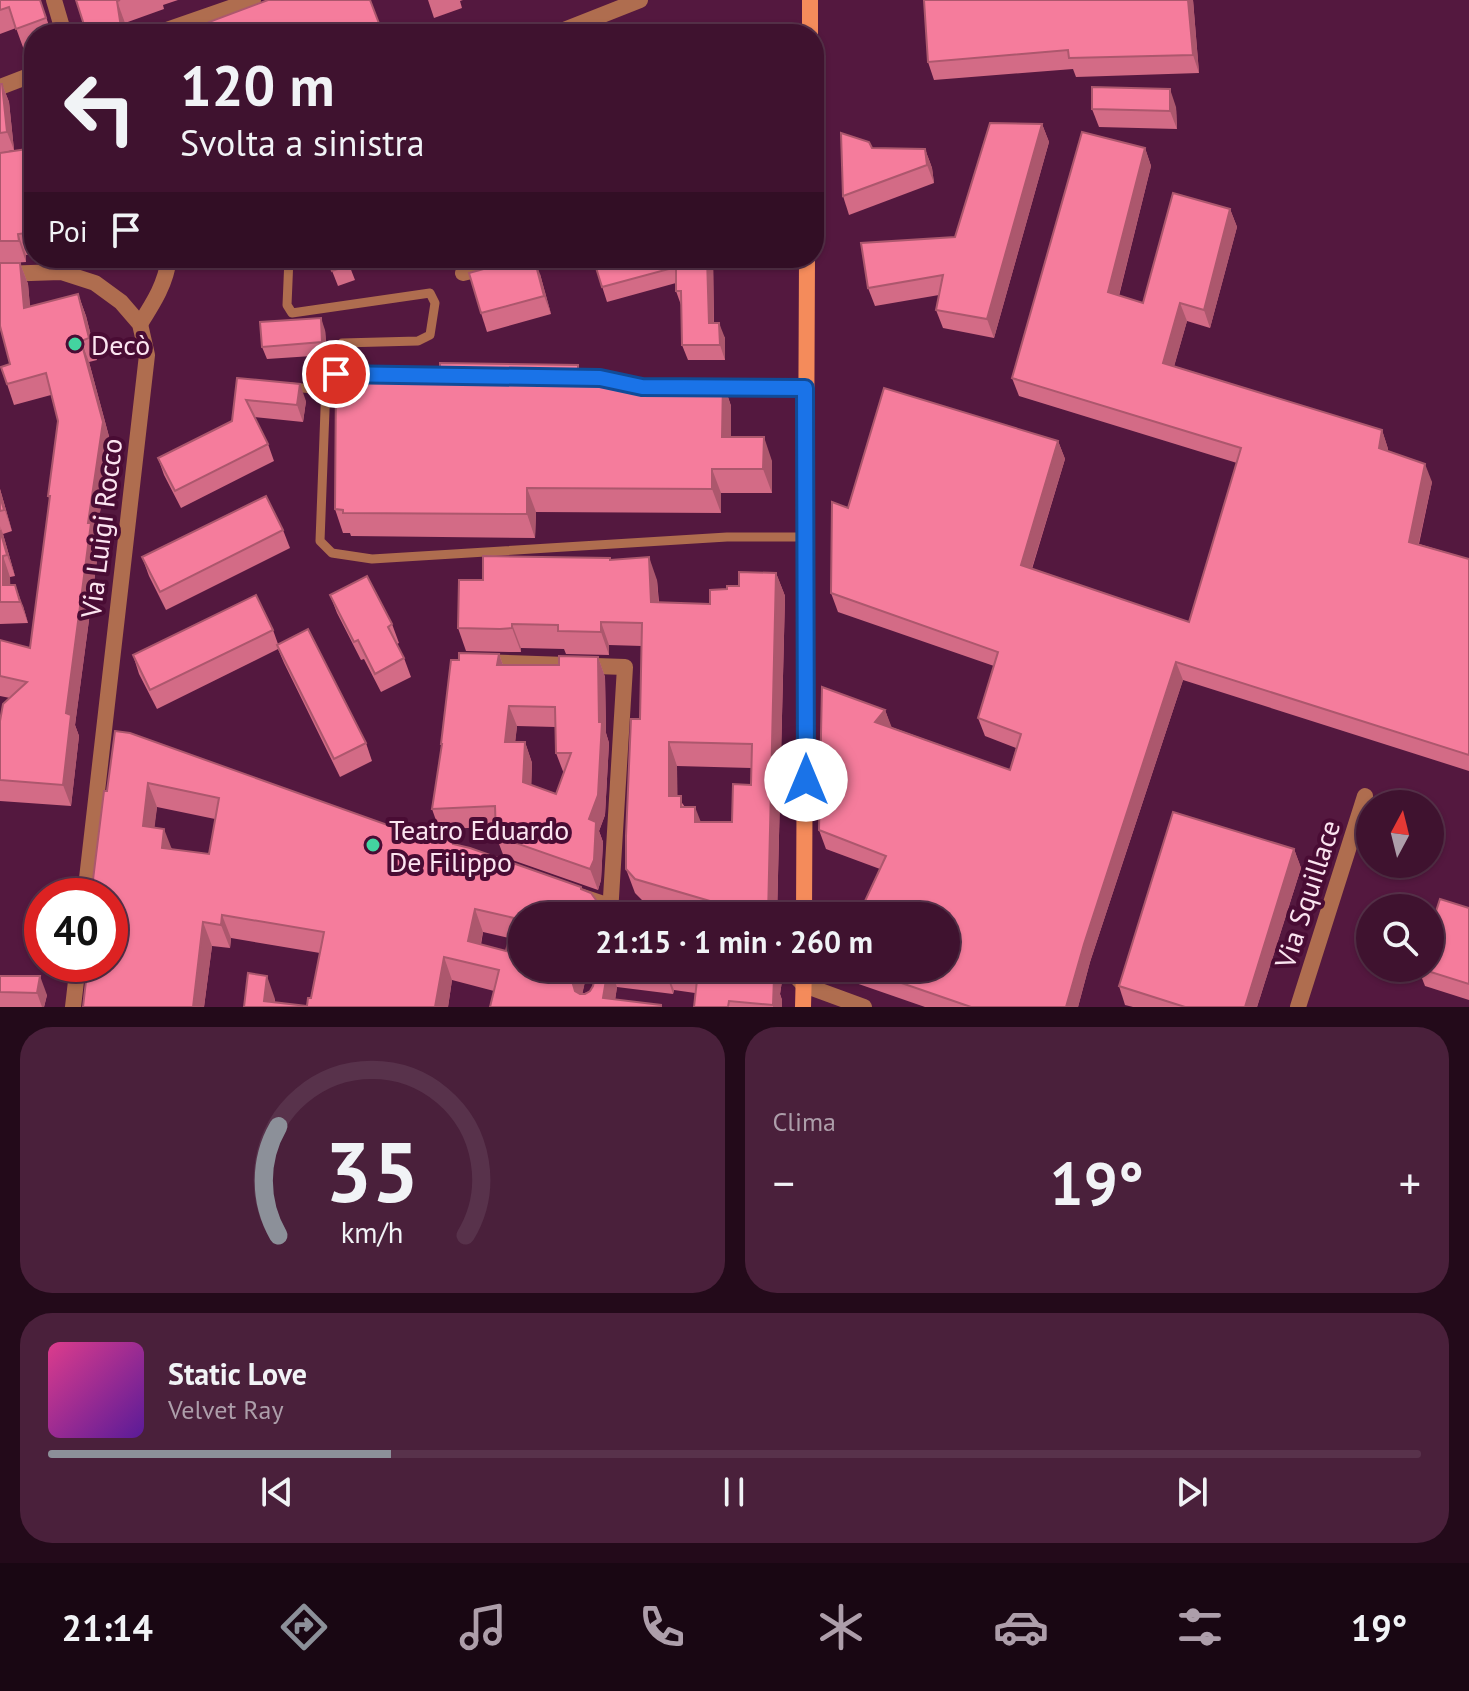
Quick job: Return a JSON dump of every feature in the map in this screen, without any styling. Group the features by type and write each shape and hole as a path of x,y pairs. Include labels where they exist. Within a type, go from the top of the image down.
{"street":[{"path":"54,0 61,24"},
{"path":"206,24 253,0"},
{"path":"579,24 640,0"},
{"path":"810,0 810,24"},
{"path":"0,87 24,78"},
{"path":"0,274 61,272 95,283 121,302 140,324 161,290 168,268"},
{"path":"463,273 483,268"},
{"path":"804,902 807,268"},
{"name":"Via Luigi Rocco","path":"88,878 112,731 147,355 140,324"},
{"path":"462,662 625,667 611,902"},
{"name":"Via Squillace","path":"1298,1007 1356,824"},
{"path":"567,891 591,902"},
{"path":"73,1007 76,982"},
{"path":"803,1007 804,982"},
{"path":"814,982 864,1007"}],"lane":[{"path":"289,268 287,305 292,313 430,293 435,303 430,335 418,341 342,343"},
{"path":"460,376 336,374 326,384 320,541 332,553 372,559 727,537 805,537"},
{"path":"569,377 600,378 642,387"},
{"path":"274,386 326,390"},
{"path":"702,387 805,388"}],"building":[{"path":"0,0 40,0 46,18 16,29 9,7 0,10"},
{"path":"76,0 120,0 117,1 120,24 84,24"},
{"path":"268,0 370,0 379,24 210,24"},
{"path":"924,0 1188,0 1193,55 1069,58 1068,50 928,62"},
{"path":"0,84 7,132 0,133"},
{"path":"1092,87 1170,89 1170,111 1092,109"},
{"path":"990,123 1042,124 987,319 936,310 943,275 868,288 861,243 955,237"},
{"path":"1082,132 1145,148 1108,292 1143,303 1173,193 1230,209 1204,310 1180,303 1163,363 1382,430 1379,448 1425,464 1409,542 1469,559 1469,755 1176,662 1066,1007 971,1007 899,982 960,982 960,902 865,902 886,856 819,830 822,687 885,710 875,722 1010,770 1021,734 978,718 998,652 831,593 832,502 848,508 884,388 1058,441 1021,565 1189,622 1241,448 1012,378"},
{"path":"841,133 869,142 872,148 925,149 927,165 843,196"},
{"path":"24,149 24,233 18,234 19,241 0,241 0,153"},
{"path":"0,263 20,263 24,308 78,294 89,338 81,341 103,422 66,713 71,715 63,785 0,780 3,704 27,682 0,676 0,640 30,648 58,421 46,373 7,384 1,367 10,364 0,326"},
{"path":"487,268 537,268 544,296 481,313 469,273"},
{"path":"596,268 672,268 602,287"},
{"path":"676,268 707,268 709,323 719,323 720,345 682,345 681,291 676,291"},
{"path":"321,318 322,342 262,347 260,322"},
{"path":"440,363 578,365 578,381 723,382 722,437 764,437 763,469 712,469 712,489 527,488 527,514 343,513 343,510 335,509 336,378 440,379"},
{"path":"237,378 300,384 297,405 246,400 268,444 175,491 158,458 232,421"},
{"path":"266,496 283,530 160,592 142,557"},
{"path":"0,530 7,555 3,556 3,585 15,585 20,602 0,602"},
{"path":"483,556 610,560 649,557 651,602 710,604 710,590 739,586 739,572 776,573 768,902 713,902 635,879 626,869 631,719 640,719 642,623 601,622 601,632 558,631 558,625 458,628 459,580 483,580","holes":["669,742 752,744 751,785 733,784 732,822 695,822 695,807 681,807 681,796 669,796"]},
{"path":"367,576 392,624 388,627 404,658 375,674 358,640 354,642 330,595"},
{"path":"256,595 273,630 150,690 133,655"},
{"path":"308,629 366,743 334,759 277,645"},
{"path":"459,653 499,654 497,665 559,665 559,656 598,657 599,722 602,722 598,795 589,819 596,822 594,860 590,869 496,836 495,806 432,809 451,660 459,660","holes":["509,706 555,707 556,753 571,753 556,794 523,782 525,742 505,742"]},
{"path":"115,731 130,733 393,827 394,824 402,824 581,887 591,893 596,902 508,902 508,917 475,909 468,941 506,951 508,943 508,982 572,982 575,991 585,994 594,982 606,982 603,998 661,1007 490,1007 499,970 444,957 435,1007 244,1007 248,973 267,976 264,1001 307,1006 324,932 222,915 221,925 203,922 193,1007 83,1007 86,982 128,982 128,878 93,878 104,791 107,791","holes":["148,783 219,798 209,854 162,848 164,829 143,826"]},
{"path":"1173,812 1294,849 1245,1007 1185,1007 1119,986"},
{"path":"1444,900 1469,908 1469,984 1444,976"},
{"path":"0,976 24,976 24,982 39,982 37,993 0,992"},
{"path":"697,982 774,982 773,1005 729,1001 728,1007 694,1007"}],"place":[{"name":"Decò","path":"75,344"},
{"name":"Teatro Eduardo De Filippo","path":"373,845"}],"route":[{"path":"336,374 600,378 642,387 805,388 806,780"}]}
